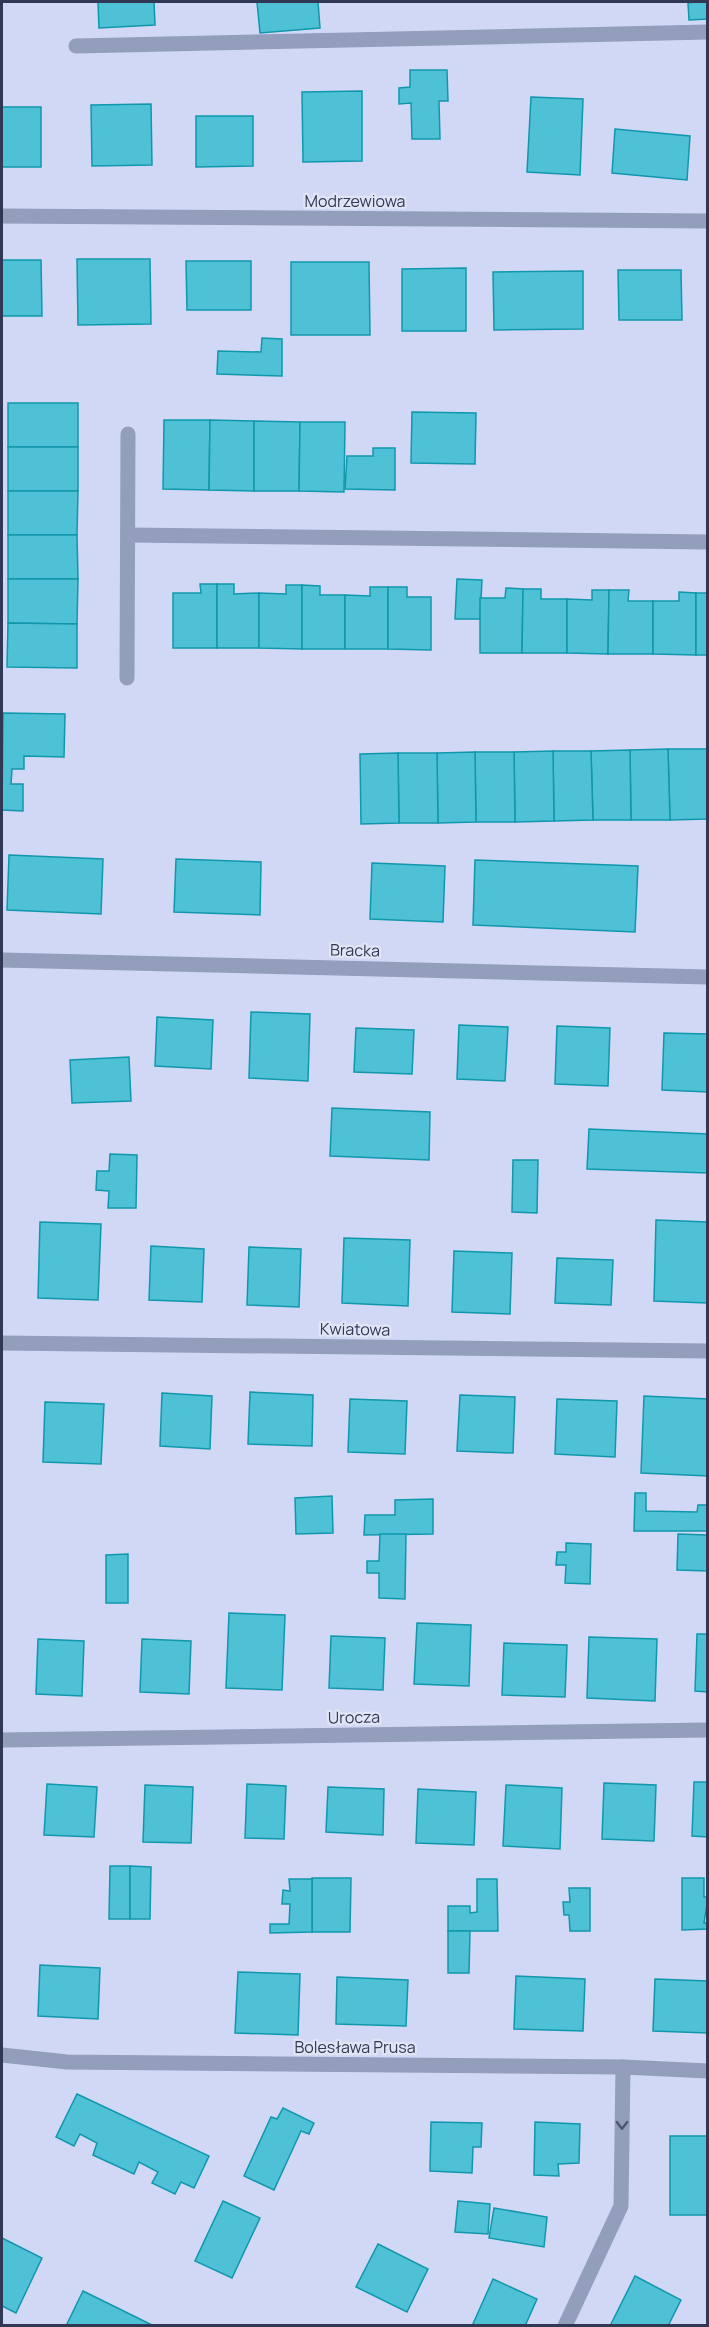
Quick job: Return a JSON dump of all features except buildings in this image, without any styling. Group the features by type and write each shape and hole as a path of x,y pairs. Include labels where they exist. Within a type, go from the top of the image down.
{"street":[{"path":"76,46 708,32"},
{"name":"Modrzewiowa","path":"2,216 708,221"},
{"path":"127,678 128,434"},
{"path":"128,536 708,542"},
{"name":"Bracka","path":"2,960 708,977"},
{"name":"Kwiatowa","path":"2,1343 708,1352"},
{"name":"Urocza","path":"2,1740 708,1730"},
{"name":"Bolesława Prusa","path":"2,2055 67,2062 623,2067 708,2071"},
{"path":"565,2325 621,2206 623,2067"}]}
